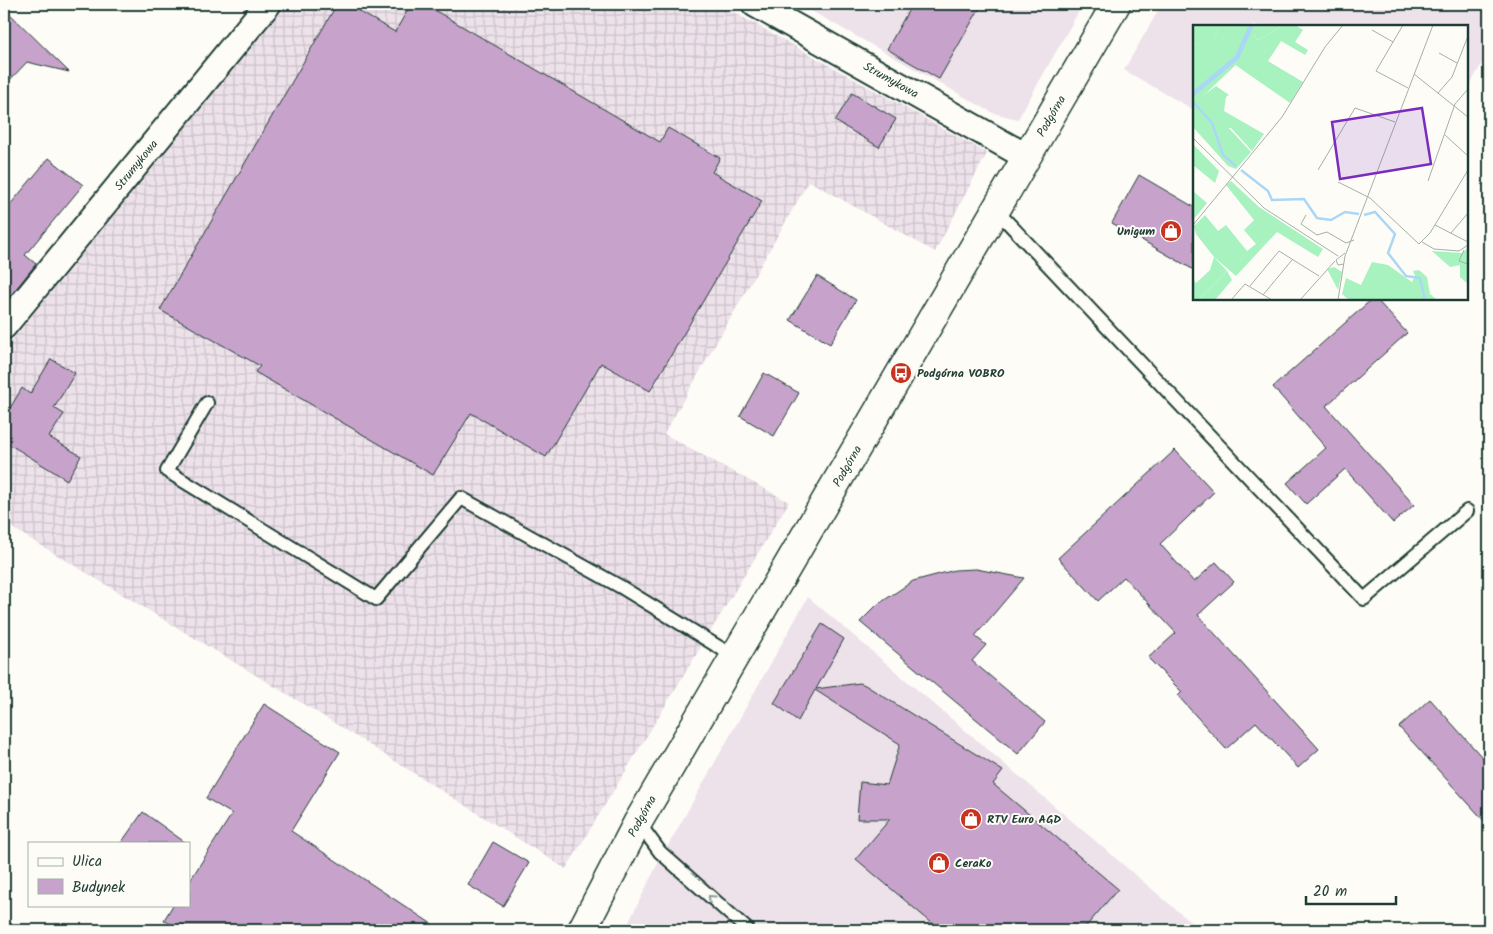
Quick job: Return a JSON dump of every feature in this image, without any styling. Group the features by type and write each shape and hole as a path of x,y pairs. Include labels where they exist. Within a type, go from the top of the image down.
{"main road":[{"name":"Podgórna","path":"582,930 638,822 1116,4"}],"street":[{"name":"Strumykowa","path":"4,326 268,4"},
{"name":"Strumykowa","path":"755,4 1027,157"}],"lane":[{"path":"996,210 1364,599 1468,511"},
{"path":"207,403 167,471 376,599 460,498 621,587 735,657"},
{"path":"638,822 660,852 748,930"}],"shaded area":[{"path":"287,4 719,4 987,153 935,252 809,181 664,434 789,502 566,869 328,719 4,523 4,350"},
{"path":"799,4 1083,4 1018,119 993,113"},
{"path":"1162,4 1489,4 1489,51 1468,88 1468,25 1193,25 1193,109 1124,70"},
{"path":"808,597 1200,930 625,930 655,869"}],"building":[{"path":"337,4 346,4 395,32 411,4 424,4 660,142 668,128 720,158 712,172 762,201 650,391 601,363 546,457 471,413 433,475 255,372 260,366 160,310"},
{"path":"912,4 982,4 939,79 887,49"},
{"path":"4,8 69,72 27,62 4,86"},
{"path":"852,93 896,119 879,147 835,121"},
{"path":"49,158 83,185 25,255 36,264 4,304 4,212"},
{"path":"1139,175 1193,206 1193,269 1112,223"},
{"path":"817,276 856,300 830,344 790,320"},
{"path":"1371,300 1377,300 1407,333 1326,406 1414,505 1393,523 1345,469 1306,504 1287,483 1326,448 1273,387"},
{"path":"51,359 75,373 54,408 64,414 49,437 81,456 67,480 4,441 4,418 22,388 30,394"},
{"path":"764,373 799,393 774,436 740,416"},
{"path":"1175,450 1214,492 1160,544 1194,582 1216,562 1234,582 1198,615 1319,749 1298,768 1256,722 1226,749 1178,696 1182,692 1148,658 1176,633 1124,577 1098,601 1058,558"},
{"path":"976,569 1024,578 975,636 986,645 972,661 1045,722 1018,754 860,622 877,605 913,581 955,570"},
{"path":"822,624 844,639 816,689 860,683 865,685 1003,771 993,784 1118,889 1083,930 940,930 856,859 890,819 857,819 860,782 887,785 900,744 815,690 798,721 774,703"},
{"path":"1430,699 1489,765 1489,826 1399,727"},
{"path":"264,704 340,752 291,831 441,930 180,930 164,920 172,906 190,906 190,880 232,814 206,798"},
{"path":"143,812 185,842 122,842"},
{"path":"493,842 529,863 503,906 468,885"}],"place":[{"name":"Unigum","path":"1171,231"},
{"name":"Podgórna VOBRO","path":"901,373"},
{"name":"RTV Euro AGD","path":"971,819"},
{"name":"CeraKo","path":"939,863"}]}
